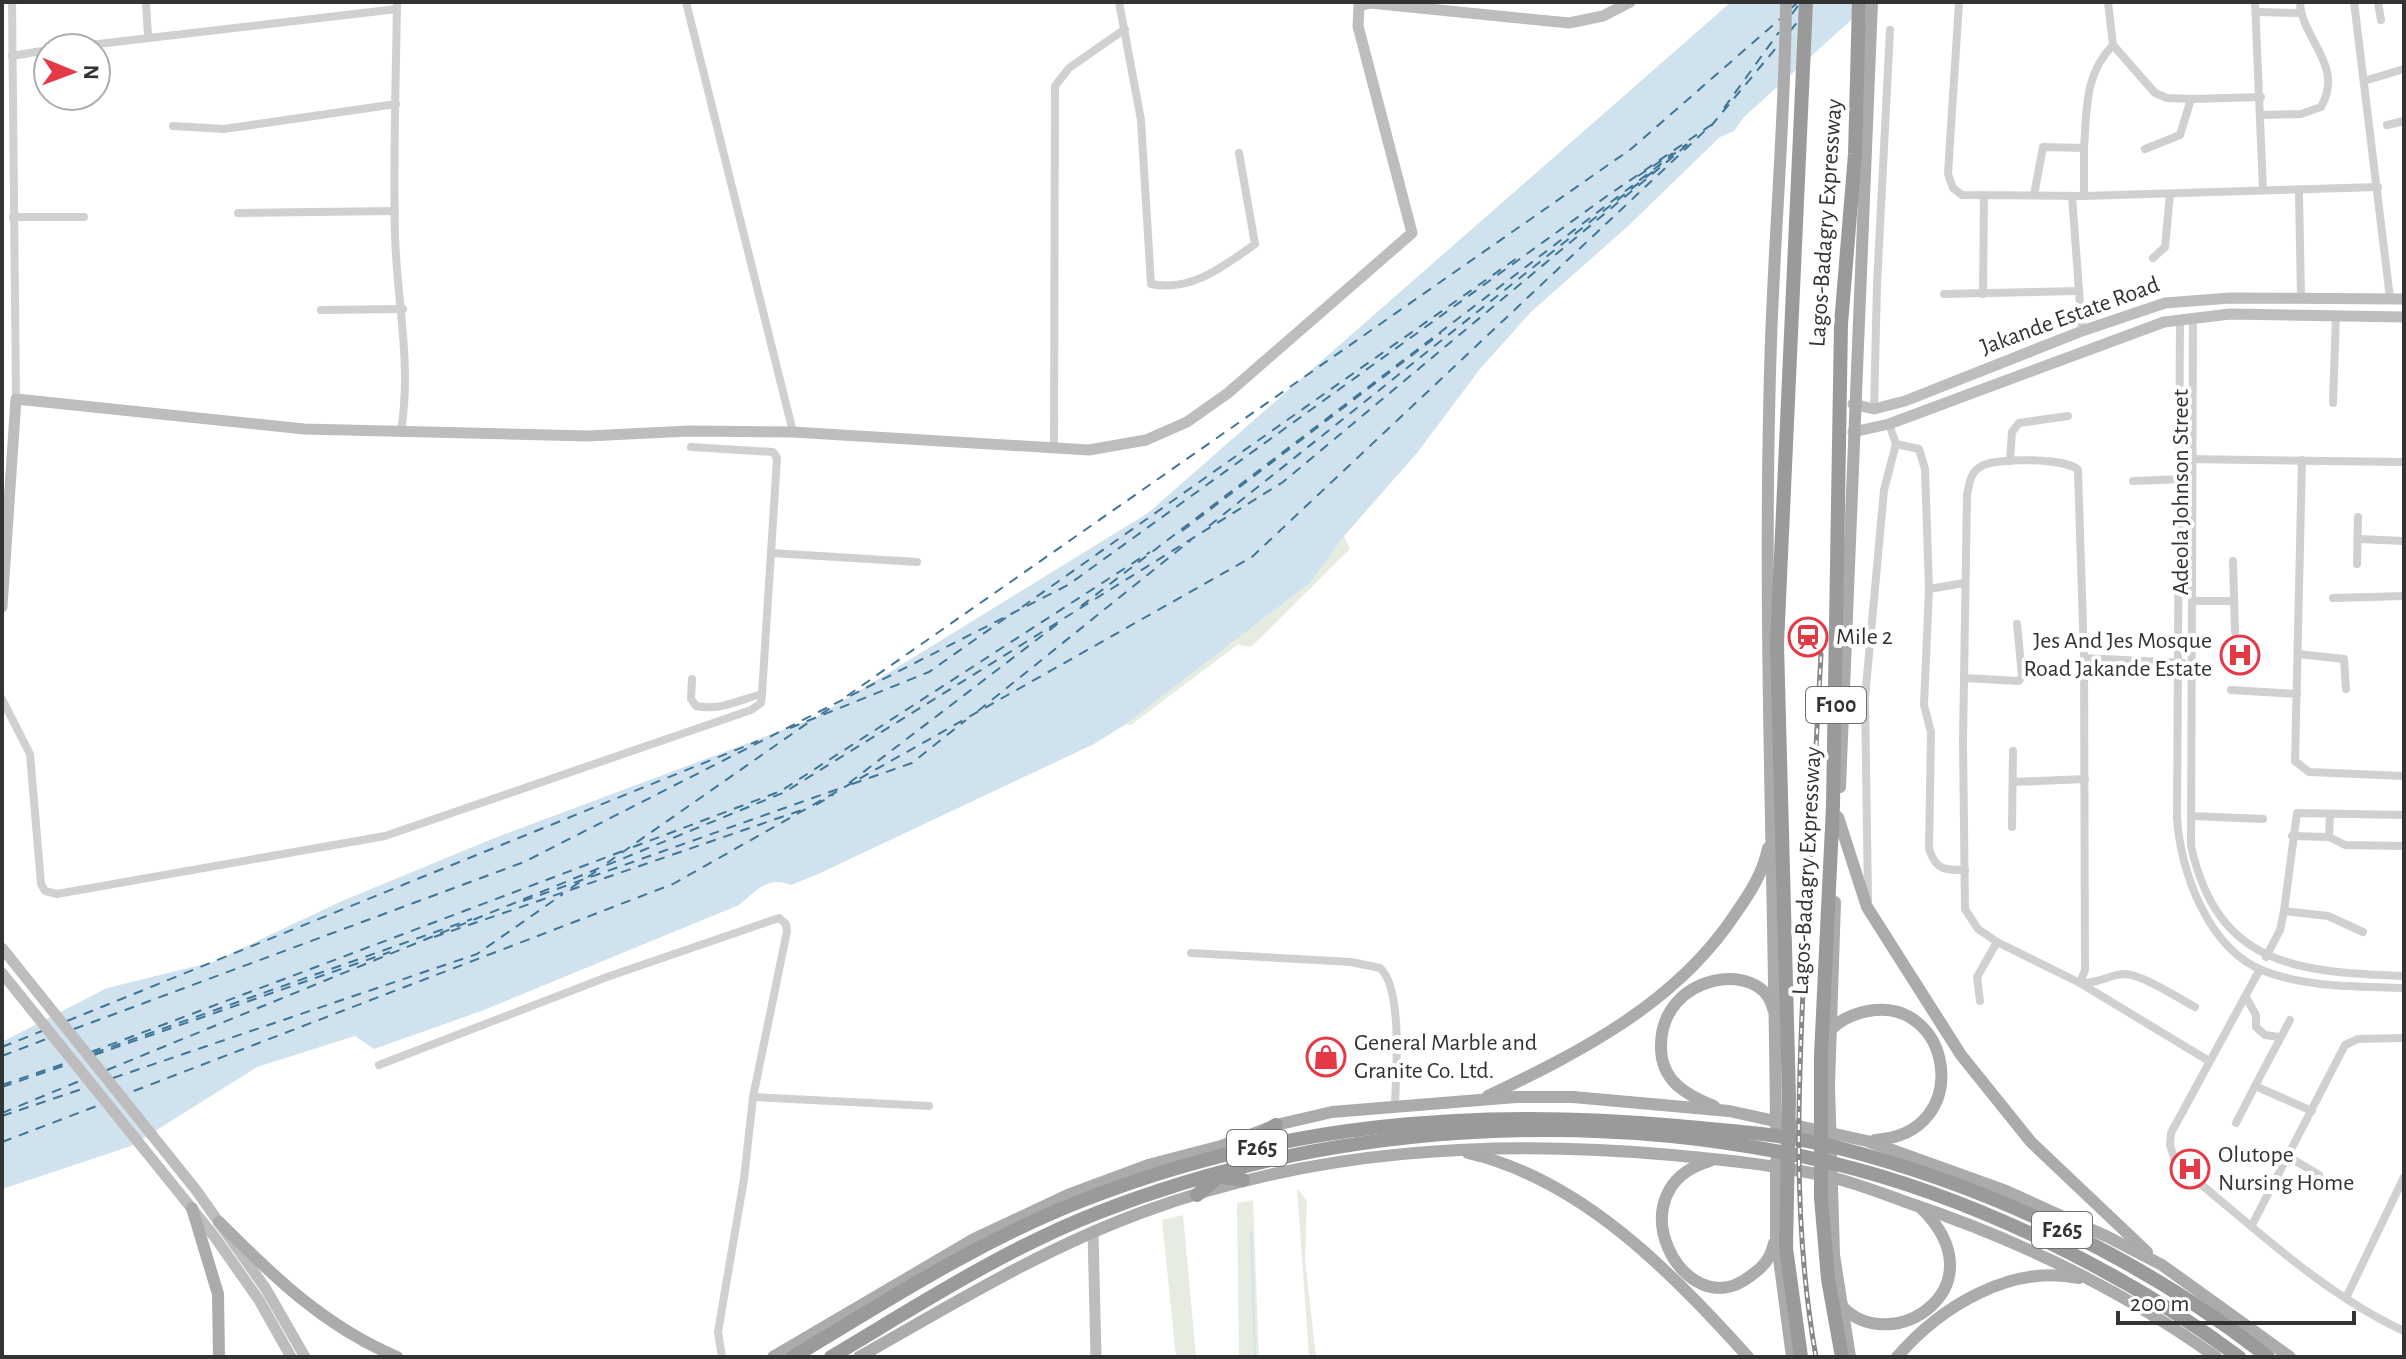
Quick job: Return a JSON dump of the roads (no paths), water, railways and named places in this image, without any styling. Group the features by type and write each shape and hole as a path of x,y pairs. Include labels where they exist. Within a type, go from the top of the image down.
{"highway":[{"name":"Lagos-Badagry Expressway","path":"1801,1357 1786,1248 1789,1097 1777,644 1806,2"},
{"name":"Lagos-Badagry Expressway","path":"1842,1357 1828,1279 1821,1198 1821,1055 1835,741 1841,324 1855,154 1859,2"},
{"name":"F265","path":"793,1357 938,1270 1050,1214 1110,1190 1221,1153 1281,1142 1381,1124 1512,1117 1590,1119 1836,1140 2077,1236 2134,1267 2268,1357"},
{"path":"1197,1195 1232,1173 1221,1153 1255,1139 1276,1125"},
{"name":"F265","path":"831,1357 1012,1252 1094,1214 1196,1179 1232,1173 1332,1147 1534,1131 1608,1133 1768,1157 1930,1195 2077,1256 2166,1307 2239,1357"},
{"path":"1255,1139 1281,1142"}],"main road":[{"path":"2,607 16,399 304,429 588,436 689,431 793,432 1089,450 1146,440 1187,422 1228,393 1412,233 1358,26 1357,10 1370,2 1463,8 1569,23 1603,16 1630,2"},
{"name":"Lagos-Badagry Expressway","path":"1786,2 1785,111 1771,340 1769,689 1776,1236 1792,1357"},
{"name":"Lagos-Badagry Expressway","path":"1850,1357 1834,1255 1830,1031 1853,519 1853,404 1872,2"},
{"path":"2277,298 2277,314"},
{"name":"Jakande Estate Road","path":"1874,409 2148,308 2192,299 2404,299"},
{"path":"1853,432 1889,424 2119,337 2180,319 2277,314 2404,317"},
{"path":"2114,319 2119,337"},
{"path":"1853,404 1874,409"},
{"path":"1838,817 1867,907 1961,1055 2022,1131 2162,1265 2290,1357"},
{"path":"1481,1099 1593,1042 1647,1008 1693,966 1727,928 1758,878 1772,825"},
{"path":"2,948 196,1190 266,1289 305,1357"},
{"path":"2,973 188,1204 252,1291 291,1357"},
{"path":"1729,1111 1693,1098 1677,1087 1668,1075 1661,1060 1661,1028 1671,1006 1688,990 1705,983 1739,980 1760,989 1771,1003 1775,1019"},
{"path":"773,1357 892,1285 1021,1215 1148,1165 1221,1153 1276,1125 1332,1112 1395,1104 1573,1097 1729,1111 1767,1117 1836,1140 1867,1141 1905,1135 1931,1113 1942,1084 1935,1043 1924,1029 1908,1017 1891,1011 1856,1014 1840,1021 1830,1031"},
{"path":"1867,1141 2032,1201 2162,1265"},
{"path":"859,1357 992,1280 1093,1232 1197,1195 1232,1173 1441,1151 1543,1147 1720,1158 1768,1157"},
{"path":"1441,1151 1466,1153 1508,1164 1586,1207 1690,1296 1748,1357"},
{"path":"1720,1158 1689,1170 1677,1180 1666,1197 1662,1233 1671,1256 1698,1283 1717,1288 1741,1284 1765,1265 1776,1236"},
{"path":"1834,1171 2022,1246 2098,1282 2216,1357"},
{"path":"188,1204 218,1294 219,1357"},
{"path":"1842,1306 1867,1321 1886,1324 1917,1317 1940,1299 1949,1277 1950,1252 1937,1224 1919,1206"},
{"path":"219,1222 304,1304 344,1332 397,1357"},
{"path":"1093,1232 1096,1357"},
{"path":"1897,1357 1951,1311 2005,1281 2030,1274 2056,1274 2098,1282"}],"street":[{"path":"12,2 16,399"},
{"path":"146,2 148,36"},
{"path":"686,2 793,432"},
{"path":"1119,2 1141,120 1151,284 1189,284 1255,244 1239,153"},
{"path":"1959,2 1948,174 1953,188 1962,195 2084,196 2378,187"},
{"path":"2108,2 2113,45 2155,93 2167,98 2191,99 2261,97"},
{"path":"2261,115 2301,114 2321,107 2326,98 2328,82 2321,48 2306,29 2300,2"},
{"path":"2354,2 2390,298"},
{"path":"2378,2 2381,20"},
{"path":"112,41 397,6 395,211 407,395 401,431"},
{"path":"2263,190 2255,7 2300,13"},
{"path":"1054,448 1055,86 1069,68 1125,29"},
{"path":"1874,409 1890,30"},
{"path":"2084,196 2088,83 2100,58 2113,45"},
{"path":"12,56 32,53"},
{"path":"2364,81 2404,69"},
{"path":"2145,149 2180,135 2191,99"},
{"path":"173,126 224,129 396,104"},
{"path":"2387,125 2404,121"},
{"path":"2034,195 2043,147 2084,148"},
{"path":"2299,191 2301,298"},
{"path":"2153,258 2165,247 2169,233 2170,194"},
{"path":"1983,294 1984,195"},
{"path":"2072,196 2082,331"},
{"path":"238,213 395,211"},
{"path":"13,217 84,217"},
{"path":"1944,294 2077,291"},
{"path":"321,310 403,309"},
{"path":"2333,403 2336,315"},
{"name":"Adeola Johnson Street","path":"2193,317 2194,857 2211,901 2228,928 2266,957 2321,972 2404,976"},
{"name":"Adeola Johnson Street","path":"2180,319 2182,459 2177,817 2185,872 2219,935 2260,969 2321,984 2404,988"},
{"path":"2010,461 2012,432 2019,423 2068,416"},
{"path":"1867,907 1870,878 1864,825 1865,698 1884,490 1896,444 1889,424"},
{"path":"1896,444 1919,449 1924,456 1929,589 1924,705 1931,732 1929,849 1933,863 1940,869 1965,870"},
{"path":"2,699 30,754 36,784 41,884 45,891 57,894 385,836 751,710 761,703 762,694 777,458 773,452 691,447"},
{"path":"2182,459 2404,462"},
{"path":"2302,460 2293,752 2299,765 2309,772 2404,776"},
{"path":"2080,983 2085,970 2085,779 2078,470 2072,464 2062,462 1987,463 1971,476 1967,495 1964,583 1965,909 1978,929 1997,942 2080,983 2209,1061"},
{"path":"2133,481 2194,479"},
{"path":"2357,564 2358,517"},
{"path":"2359,539 2404,541"},
{"path":"772,553 917,562"},
{"path":"2233,561 2235,632"},
{"path":"1929,589 1964,583"},
{"path":"2333,598 2404,596"},
{"path":"2193,601 2234,601"},
{"path":"1964,678 2019,681 2022,676 2017,624"},
{"path":"2298,654 2344,659 2346,689"},
{"path":"2084,658 2192,664"},
{"path":"692,679 691,699 696,706 711,709 762,694"},
{"path":"2231,690 2297,694"},
{"path":"2012,827 2013,751"},
{"path":"2013,782 2085,779"},
{"path":"2266,957 2280,930 2297,813 2404,815"},
{"path":"2329,837 2330,814"},
{"path":"2192,816 2263,819"},
{"path":"2292,836 2329,837 2345,845 2404,846"},
{"path":"2284,911 2328,916 2363,932"},
{"path":"379,1065 607,977 779,918 786,924 787,931 753,1097 744,1179 718,1332 722,1357"},
{"path":"1980,1001 1977,977 1997,942"},
{"path":"1191,953 1351,962 1380,968 1390,981 1395,1104"},
{"path":"2260,969 2247,999 2209,1061 2171,1133 2171,1154 2176,1164 2346,1298 2404,1331"},
{"path":"2080,983 2097,984 2122,973 2195,1007"},
{"path":"2247,999 2256,1015 2256,1027 2265,1035 2279,1037"},
{"path":"2236,1123 2290,1020"},
{"path":"2252,1225 2345,1045 2358,1039 2404,1038"},
{"path":"2255,1086 2312,1111"},
{"path":"753,1097 929,1106"},
{"path":"2289,1157 2319,1175"},
{"path":"2346,1298 2404,1177"}],"water":[{"path":"1731,2 1871,2 1744,117 1734,131 1720,137 1627,227 1531,312 1480,369 1417,453 1344,536 1310,583 1126,724 1094,744 816,875 791,885 769,883 739,905 484,1010 374,1049 355,1036 257,1067 131,1146 2,1189 2,1042 107,988 213,962 342,901 492,839 815,718 1148,513"}],"waterway":[{"path":"1251,1232 1255,1357"}],"railway":[{"path":"1816,1357 1803,1256 1799,1104 1821,654"}],"place":[{"name":"Mile 2","path":"1808,637"},
{"name":"Jes And Jes Mosque Road Jakande Estate","path":"2240,655"},
{"name":"General Marble and Granite Co. Ltd.","path":"1326,1057"},
{"name":"Olutope Nursing Home","path":"2190,1169"}]}
